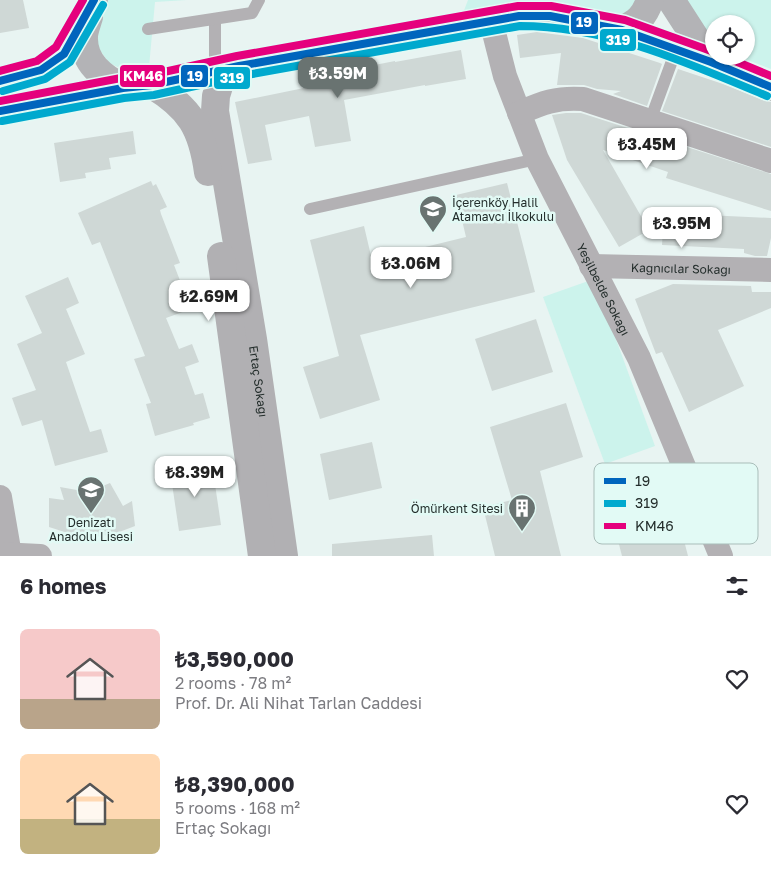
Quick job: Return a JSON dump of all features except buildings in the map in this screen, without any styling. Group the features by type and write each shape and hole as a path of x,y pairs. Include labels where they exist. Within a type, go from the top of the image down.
{"main road":[{"path":"622,30 634,24 645,14 650,0"},
{"path":"671,0 705,53"},
{"path":"0,81 41,70 64,54 93,3"},
{"path":"93,3 84,37 87,55 94,67 105,78 124,88"},
{"path":"0,111 124,88 152,85 227,68 519,16 550,16 622,30 705,60"},
{"path":"718,65 771,87"}],"street":[{"name":"Yeşilbelde Sokağı","path":"492,21 505,76 538,159 639,358 682,463"},
{"name":"Ertaç Sokağı","path":"227,68 216,96 215,111 253,338 284,556"},
{"name":"Ertaç Sokağı","path":"152,85 174,100 191,117 200,137 207,161 262,556"},
{"path":"519,113 546,101 566,98 583,99 771,161"},
{"name":"Kağnıcılar Sokağı","path":"592,266 771,270"},
{"path":"0,497 5,554 40,556"},
{"name":"Yeşilbelde Sokağı","path":"716,544 721,556"},
{"path":"274,556 284,556"}],"lane":[{"path":"148,29 252,13 259,0"},
{"path":"214,19 227,68"},
{"path":"650,122 676,50"},
{"path":"310,209 538,159"}],"green space":[{"path":"106,0 187,0 155,2 149,67 124,70 109,63 97,46 95,25"},
{"path":"468,0 641,0 622,18 463,13"},
{"path":"684,0 771,0 771,69 755,63 755,15 705,15 705,30"},
{"path":"594,279 655,446 605,463 543,297"}],"transit line":[{"name":"KM46","path":"0,71 37,61 56,47 83,0"},
{"name":"19","path":"0,81 41,70 64,54 94,0"},
{"name":"319","path":"3,91 45,79 70,62 103,5"},
{"name":"KM46","path":"0,101 121,78 150,75 237,56 518,6 551,6 625,20 705,49"},
{"name":"19","path":"0,111 123,88 152,85 239,66 519,16 550,16 622,30 711,62 771,87"},
{"name":"319","path":"2,121 124,98 154,95 241,76 520,26 584,32 616,39 677,59 767,96"},
{"name":"KM46","path":"745,65 771,76"}],"place":[{"name":"İçerenköy Halil Atamavcı İlkokulu","path":"433,233"},
{"name":"Denizatı Anadolu Lisesi","path":"91,514"},
{"name":"Ömürkent Sitesi","path":"522,532"}]}
